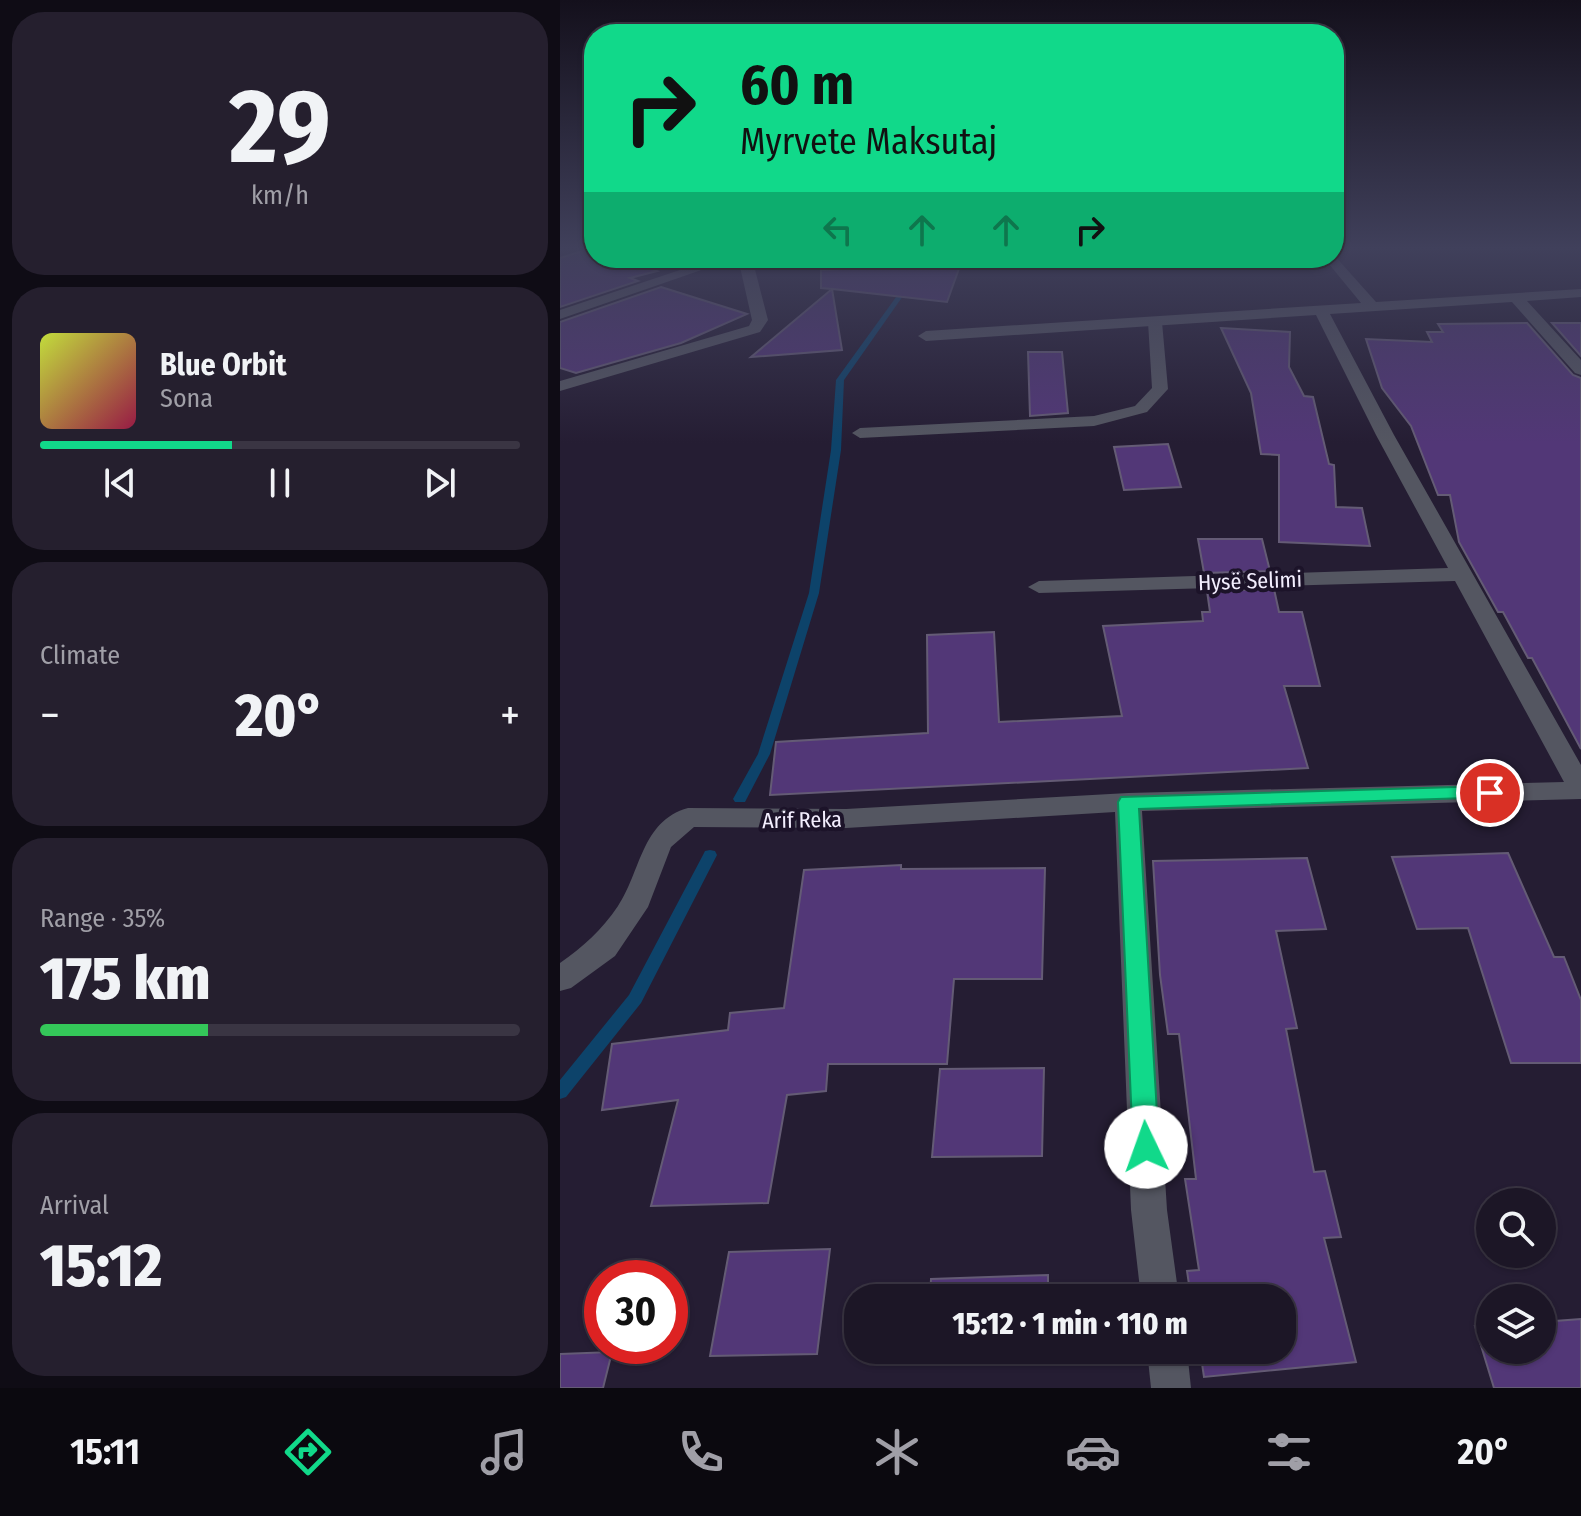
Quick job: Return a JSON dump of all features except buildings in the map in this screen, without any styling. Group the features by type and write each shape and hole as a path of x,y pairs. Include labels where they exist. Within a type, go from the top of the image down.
{"street":[{"path":"560,386 755,329 760,320 758,313"},
{"path":"926,336 1283,313"},
{"path":"1322,313 1385,435 1581,789"},
{"path":"1530,313 1581,370"},
{"name":"Hysë Selimi","path":"1039,587 1462,574"},
{"name":"Arif Reka","path":"560,979 604,948 633,907 659,842 688,817 757,822 846,820 1128,802 1581,789"},
{"path":"1128,802 1149,1210 1158,1284"},
{"path":"1168,1364 1171,1388"}],"lane":[{"path":"860,433 1094,421 1141,409 1160,389 1155,322"}],"waterway":[{"path":"740,799 764,754 814,593 836,450 840,380 888,313"},
{"path":"560,1092 635,999 710,855"}],"route":[{"path":"1146,1147 1128,802 1490,793"}]}
